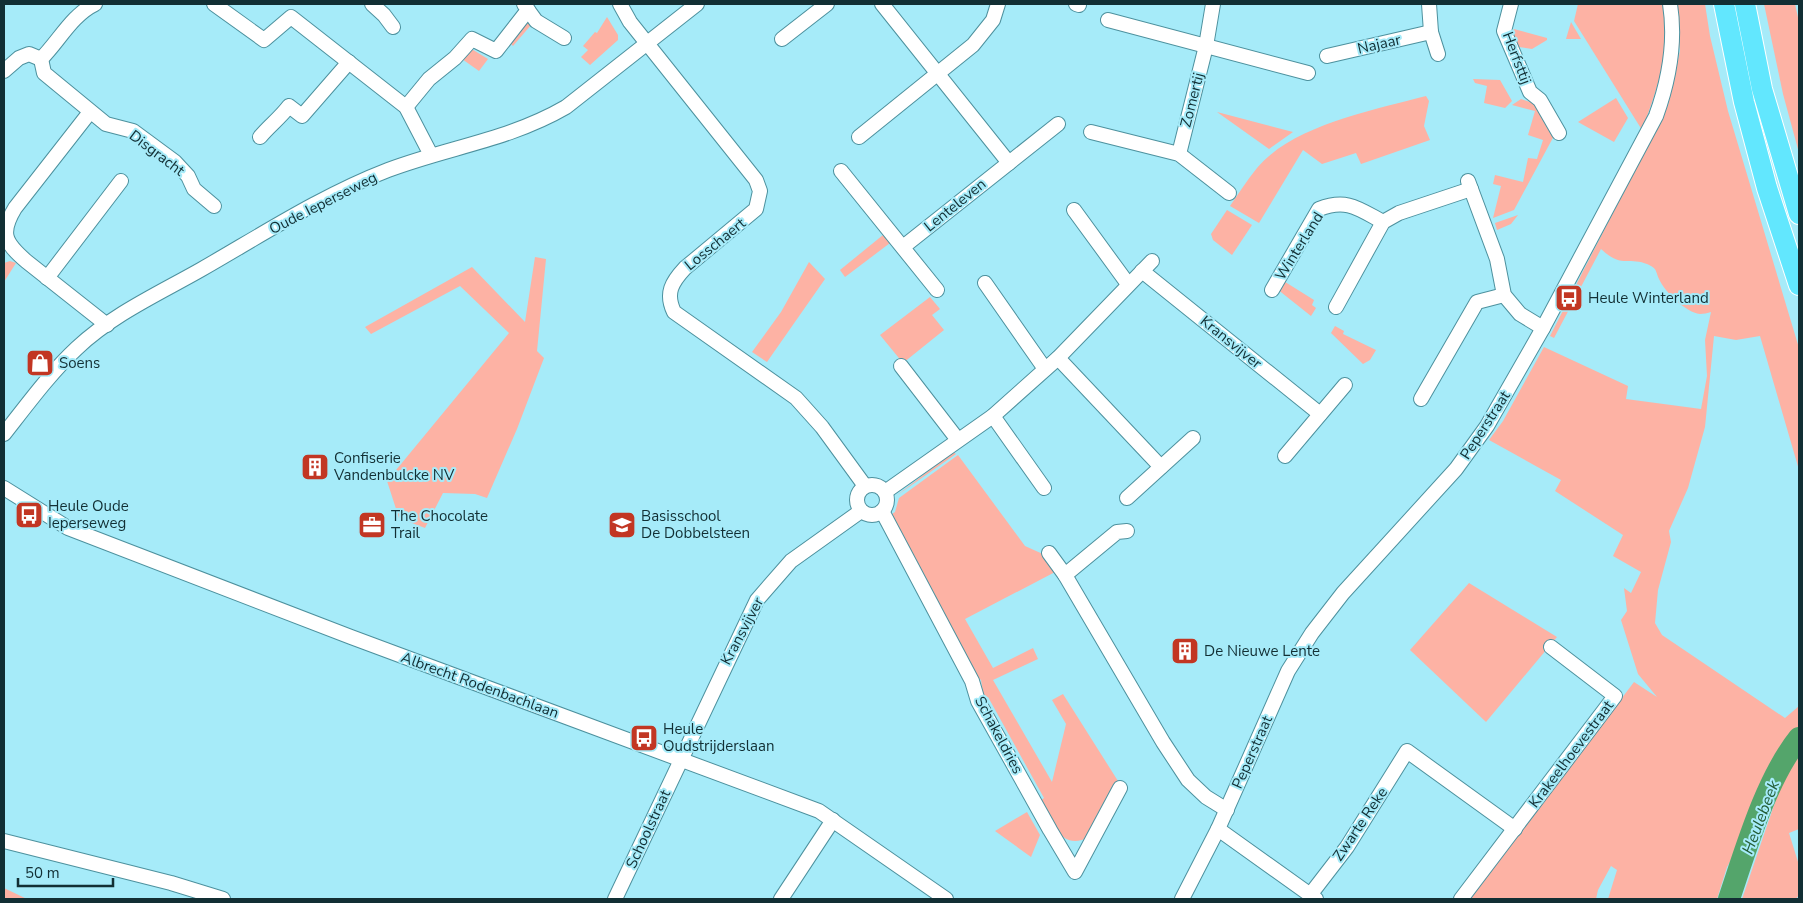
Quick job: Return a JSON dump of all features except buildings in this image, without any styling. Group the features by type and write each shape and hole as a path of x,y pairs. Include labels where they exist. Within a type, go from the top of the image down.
{"highway":[{"path":"1724,4 1744,102 1767,188 1799,284"},
{"path":"1745,4 1762,89 1799,214"}],"street":[{"path":"4,71 19,58 30,54 41,59 57,43 81,10 94,4"},
{"path":"214,4 264,40 292,17 406,107 431,155"},
{"path":"372,4 393,27"},
{"path":"620,4 630,22 647,42"},
{"name":"Oude Ieperseweg","path":"4,434 77,348 107,325 312,206 362,180 431,155 513,133 543,120 566,107 697,4"},
{"path":"782,40 827,4"},
{"path":"882,4 1008,163"},
{"path":"858,137 938,74 985,33 993,20 998,4"},
{"name":"Zomertij","path":"1178,154 1206,46 1213,4"},
{"path":"1429,4 1431,32 1438,54"},
{"name":"Herfsttij","path":"1511,4 1504,31 1530,92 1540,100 1559,133"},
{"name":"Peperstraat","path":"1182,899 1227,810 1288,671 1312,632 1343,593 1456,469 1487,426 1544,328 1656,116 1667,83 1672,47 1670,4"},
{"path":"406,107 429,79 454,58 472,39 496,51 526,7 536,21 564,38"},
{"path":"1108,20 1308,73"},
{"name":"Najaar","path":"1327,56 1431,32"},
{"name":"Losschaert","path":"647,42 756,180 760,191 756,209 685,268 676,278 671,286 669,302 680,318 796,398 822,427 865,486"},
{"name":"Disgracht","path":"41,59 44,73 106,124 132,131 175,162 188,176 194,189 214,206"},
{"path":"260,137 289,106 302,116 349,62"},
{"path":"90,112 11,205 5,224 7,247 107,325"},
{"name":"Lenteleven","path":"903,247 1058,124"},
{"path":"1091,132 1178,154 1229,193"},
{"path":"841,171 937,290"},
{"path":"47,278 121,180"},
{"path":"1336,307 1383,222 1400,213 1470,185 1497,259 1504,295 1520,314 1544,328"},
{"name":"Winterland","path":"1272,290 1319,208 1332,204 1351,204 1383,222"},
{"path":"1074,210 1128,284"},
{"path":"885,492 993,416 1058,358 1152,261"},
{"name":"Kransvijver","path":"1142,271 1320,414"},
{"path":"985,283 1045,369"},
{"path":"1421,399 1477,302 1504,295"},
{"path":"1058,358 1161,467"},
{"path":"901,366 958,440"},
{"path":"1285,456 1345,385"},
{"path":"993,416 1044,488"},
{"path":"1127,498 1194,438"},
{"path":"875,484 885,492 887,502 882,511 874,515 860,510 856,501 857,495 865,486 875,484"},
{"name":"Albrecht Rodenbachlaan","path":"4,488 68,528 434,668 819,811 946,899"},
{"name":"Kransvijver","path":"681,759 757,600 791,561 860,510"},
{"name":"Schakeldries","path":"882,511 972,681 978,701 1075,872 1120,788"},
{"path":"1065,575 1117,532 1127,530"},
{"name":"Peperstraat","path":"1049,553 1065,575 1163,742 1188,780 1206,797 1227,810"},
{"name":"Krakeelhoevestraat","path":"1461,899 1615,696 1551,647"},
{"name":"Zwarte Reke","path":"1218,829 1313,897 1347,847 1407,751 1515,829"},
{"name":"Schoolstraat","path":"615,899 681,759"},
{"path":"781,899 833,820"},
{"path":"4,840 171,883 223,899"}],"shaded area":[{"path":"1578,4 1663,4 1665,38 1662,68 1642,130 1574,21"},
{"path":"1675,4 1705,4 1710,36 1728,111 1799,348 1799,470 1760,336 1736,340 1714,336 1705,427 1688,488 1669,531 1671,542 1658,590 1655,623 1662,635 1785,718 1799,706 1799,730 1776,762 1749,828 1727,867 1717,899 1608,899 1617,870 1611,866 1598,890 1596,899 1470,899 1634,682 1657,697 1638,674 1621,620 1627,611 1624,588 1631,593 1641,572 1613,556 1623,535 1555,491 1561,480 1489,440 1503,421 1544,347 1628,386 1626,399 1701,409 1707,376 1705,340 1711,312 1700,314 1688,310 1676,301 1666,290 1651,266 1644,263 1615,259 1601,249 1554,338 1550,336 1668,105 1680,51"},
{"path":"1764,4 1795,4 1799,22 1799,153 1783,94"},
{"path":"607,17 618,35 618,40 590,65 581,57 588,50 583,46 595,32 597,33"},
{"path":"527,21 531,25 513,46 509,42"},
{"path":"1571,22 1581,39 1566,39"},
{"path":"1514,29 1547,38 1547,40 1532,49 1519,47 1511,34"},
{"path":"470,48 488,59 479,71 462,59"},
{"path":"1473,79 1500,80 1512,101 1505,108 1484,103 1487,86 1475,83"},
{"path":"1426,96 1429,101 1424,126 1430,140 1361,164 1356,153 1322,164 1303,150 1259,223 1230,206 1257,168 1272,153 1291,141 1336,121"},
{"path":"1616,98 1628,118 1614,142 1578,122"},
{"path":"1521,99 1536,104 1555,134 1514,210 1493,218 1501,186 1493,184 1495,175 1523,182 1528,158 1537,159 1543,140 1528,135 1535,111 1512,105"},
{"path":"1217,112 1293,132 1269,149"},
{"path":"1227,210 1252,225 1232,255 1213,240 1211,234"},
{"path":"1518,215 1511,224 1497,230 1495,223"},
{"path":"883,235 890,243 845,277 840,270"},
{"path":"535,257 546,259 537,351 544,358 517,429 487,498 475,494 443,493 425,528 399,518 387,481 509,333 460,286 371,334 365,327 472,267 525,322"},
{"path":"10,261 16,263 4,282 4,263"},
{"path":"809,262 825,279 767,362 752,352 781,312"},
{"path":"1282,280 1314,300 1312,305 1316,308 1311,316 1277,289"},
{"path":"930,297 940,309 932,315 944,330 903,363 880,335"},
{"path":"1335,326 1344,331 1343,334 1376,350 1370,360 1363,364 1331,333"},
{"path":"953,452 956,454 896,496"},
{"path":"958,455 1025,546 1045,555 1057,571 965,619 993,668 1033,648 1038,659 993,680 1052,782 1066,724 1052,700 1063,694 1118,781 1089,837 1079,841 1071,841 1064,837 1058,832 1048,817 1040,801 1044,798 988,697 984,699 981,680 976,676 892,514 895,512 899,498"},
{"path":"1469,583 1557,637 1486,722 1410,650"},
{"path":"1799,749 1799,829 1789,833 1799,865 1799,895 1796,899 1742,899 1788,764"},
{"path":"1027,812 1040,835 1031,857 995,831"},
{"path":"4,888 27,899 4,899"}],"waterway":[{"name":"Heulebeek","path":"1729,899 1767,794 1787,755 1799,738"}],"place":[{"name":"Heule Winterland","path":"1569,298"},
{"name":"Soens","path":"40,363"},
{"name":"Confiserie Vandenbulcke NV","path":"315,467"},
{"name":"Heule Oude Ieperseweg","path":"29,515"},
{"name":"The Chocolate Trail","path":"372,525"},
{"name":"Basisschool De Dobbelsteen","path":"622,525"},
{"name":"De Nieuwe Lente","path":"1185,651"},
{"name":"Heule Oudstrijderslaan","path":"644,738"}]}
